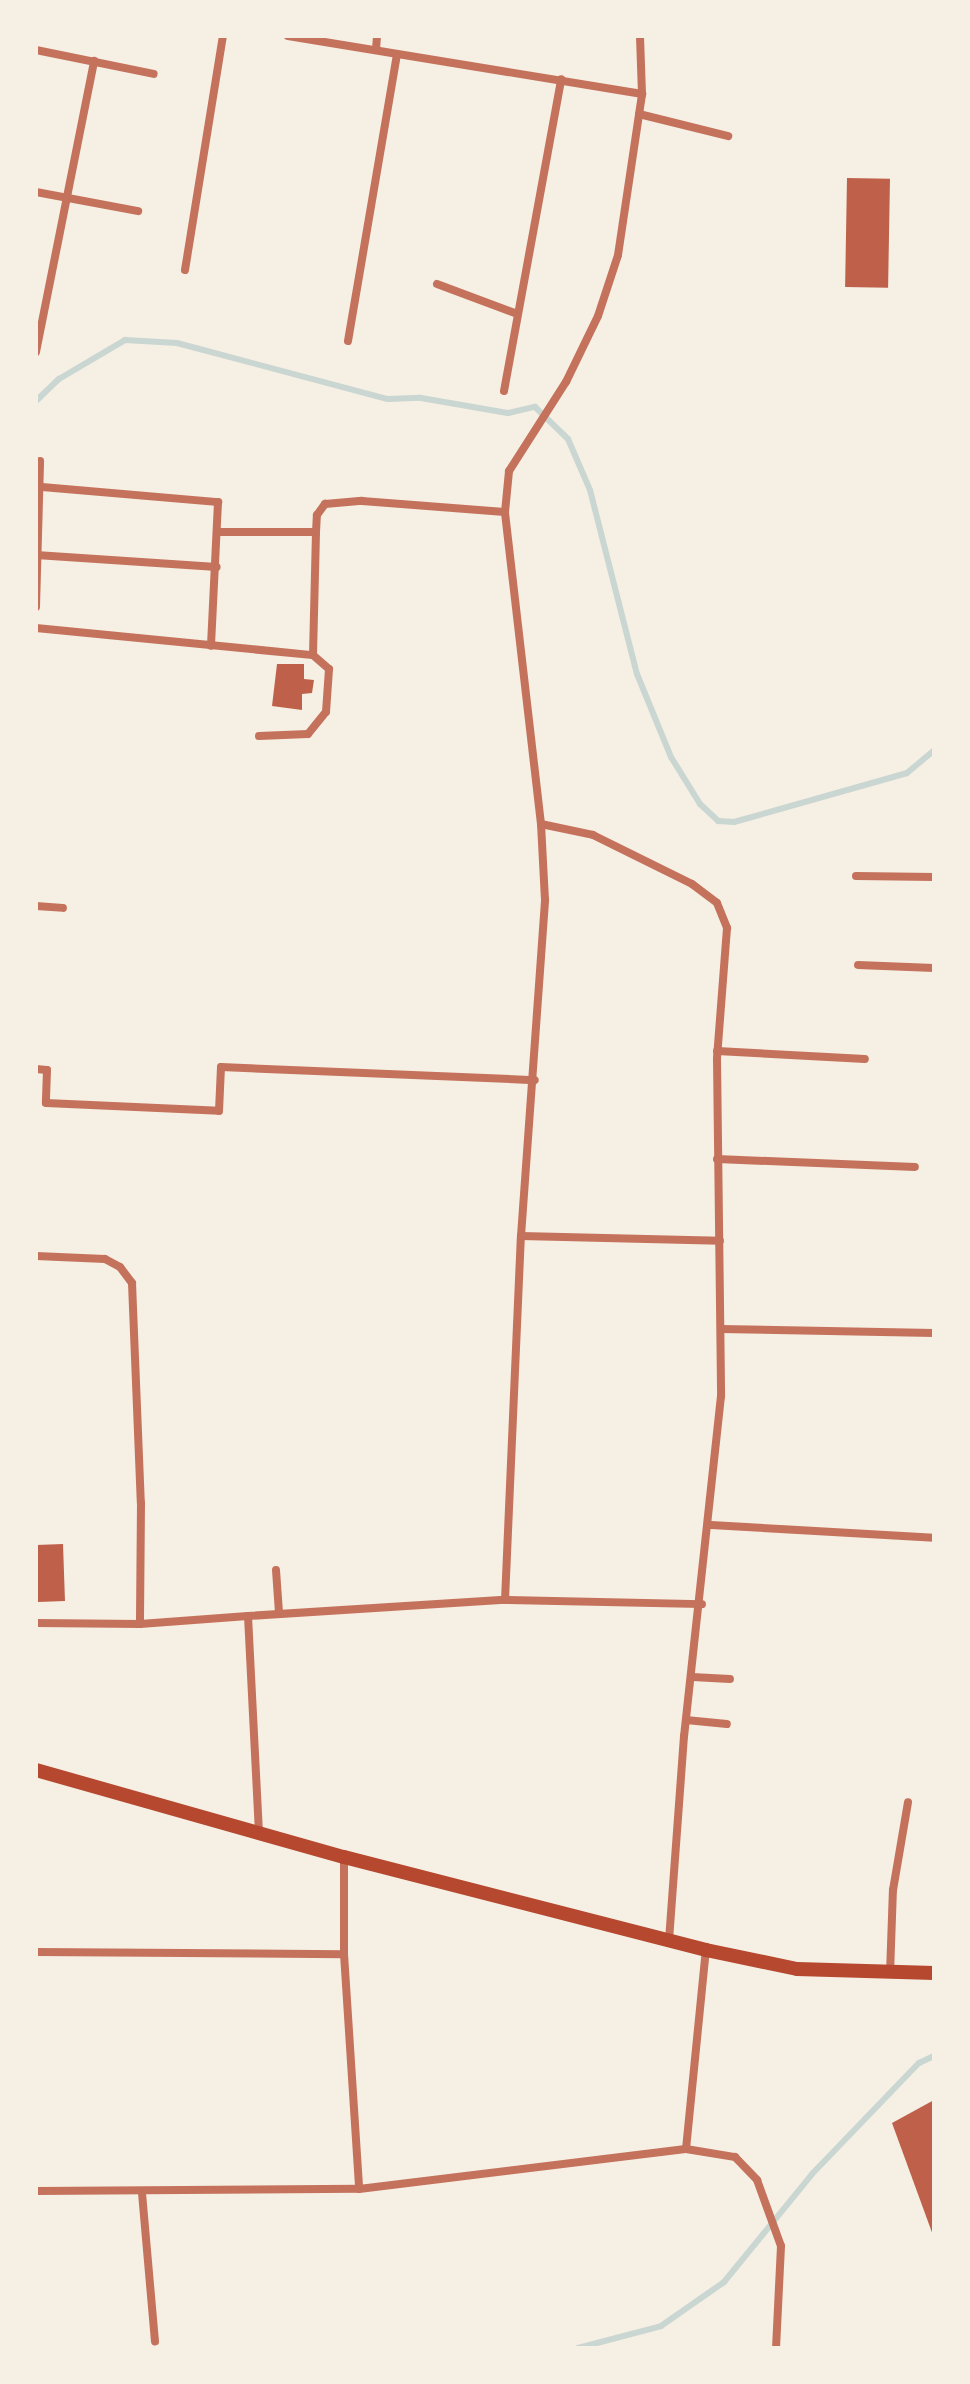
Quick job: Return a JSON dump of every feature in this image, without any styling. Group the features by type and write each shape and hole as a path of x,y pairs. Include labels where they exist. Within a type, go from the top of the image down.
{"main road":[{"path":"36,1770 344,1857 706,1950 797,1969 934,1973"}],"street":[{"path":"185,270 223,36"},
{"path":"288,36 642,94"},
{"path":"376,50 377,36"},
{"path":"505,1600 521,1236 535,1080 545,900 541,824 505,512 509,471 543,422 598,316 618,255 642,94 640,36"},
{"path":"36,50 154,74"},
{"path":"348,341 397,54"},
{"path":"36,352 94,61"},
{"path":"504,391 515,313 561,79"},
{"path":"639,114 728,136"},
{"path":"36,192 138,211"},
{"path":"437,284 515,313"},
{"path":"36,607 42,487 40,461"},
{"path":"42,487 214,500 220,532 211,646"},
{"path":"313,655 317,515 325,504 362,501 505,512"},
{"path":"220,532 316,532"},
{"path":"38,555 217,567"},
{"path":"36,628 313,655 329,669 322,722 299,736 259,736"},
{"path":"541,824 593,835 692,884 717,903 727,928 717,1051 721,1329 711,1525 686,1720 669,1941"},
{"path":"856,876 934,877"},
{"path":"36,906 63,908"},
{"path":"858,965 934,968"},
{"path":"717,1051 865,1059"},
{"path":"36,1069 47,1070 46,1103 219,1111 221,1067 535,1080"},
{"path":"717,1159 915,1167"},
{"path":"521,1236 720,1241"},
{"path":"36,1256 105,1259 120,1267 132,1283 140,1624"},
{"path":"721,1329 934,1333"},
{"path":"711,1525 934,1538"},
{"path":"276,1570 279,1613"},
{"path":"36,1623 140,1624 505,1600 702,1604"},
{"path":"248,1616 259,1832"},
{"path":"692,1677 730,1679"},
{"path":"686,1720 727,1724"},
{"path":"890,1974 893,1890 908,1802"},
{"path":"344,1857 344,1954 359,2189"},
{"path":"686,2149 706,1950"},
{"path":"36,1952 344,1954"},
{"path":"36,2191 142,2193 359,2189 686,2149 735,2157 750,2170 781,2246 776,2348"},
{"path":"142,2193 155,2341"}],"building":[{"path":"847,178 890,179 888,288 845,287"},
{"path":"277,664 304,664 304,679 314,680 312,693 302,694 302,710 272,706"},
{"path":"63,1544 65,1601 38,1602 36,1545"},
{"path":"934,2100 934,2238 892,2123"}],"waterway":[{"path":"36,401 59,379 125,340 177,343 388,399 421,398 508,413 535,407 568,439 590,490 637,674 671,757 700,804 718,821 734,822 907,773 934,750"},
{"path":"578,2348 661,2326 724,2282 812,2174 919,2063 934,2056"}]}
